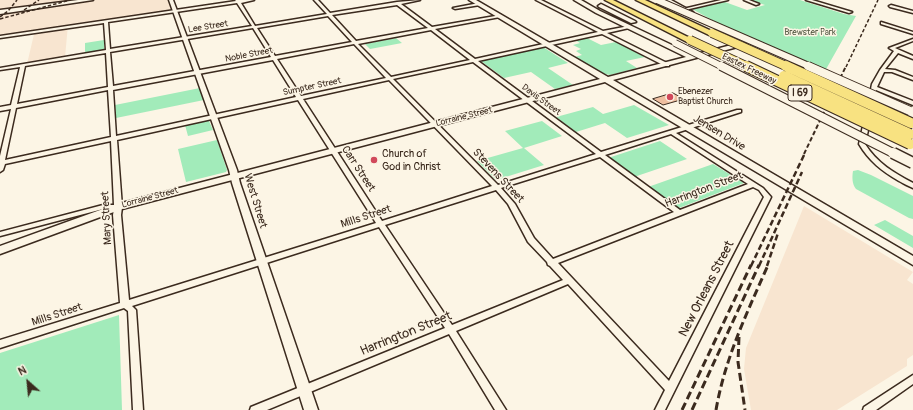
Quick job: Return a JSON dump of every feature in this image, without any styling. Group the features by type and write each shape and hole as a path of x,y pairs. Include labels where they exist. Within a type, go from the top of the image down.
{"highway":[{"path":"597,0 620,3"},
{"name":"Eastex Freeway","path":"608,0 620,3 694,39 912,125"},
{"name":"Eastex Freeway","path":"639,0 912,125"}],"main road":[{"path":"0,12 90,0"},
{"name":"Jensen Drive","path":"472,0 913,261"},
{"path":"577,0 628,27 694,58"},
{"path":"586,0 913,163"},
{"path":"657,0 912,125"},
{"path":"667,0 685,9"},
{"name":"Lorraine Street","path":"0,250 118,207 694,58 743,43 737,36 685,9"}],"street":[{"name":"West Street","path":"171,0 233,170 311,410"},
{"path":"0,37 252,0"},
{"name":"Stevens Street","path":"316,0 355,43 436,124 496,187 513,206 522,227 531,240 671,390"},
{"name":"Lee Street","path":"0,69 330,15 396,2 418,0"},
{"path":"538,0 667,65"},
{"path":"685,9 725,0"},
{"path":"746,0 757,4"},
{"path":"808,0 850,12"},
{"name":"Carr Street","path":"238,1 501,410"},
{"name":"Davis Street","path":"396,2 679,213"},
{"path":"455,8 479,4"},
{"path":"891,6 913,12"},
{"name":"Noble Street","path":"0,110 500,16"},
{"name":"Mary Street","path":"106,21 118,207 117,215 125,305 132,310 138,410"},
{"path":"882,23 913,33"},
{"name":"Sumpter Street","path":"1,163 628,27"},
{"path":"913,40 891,48 896,52 913,58"},
{"path":"896,52 882,70 875,88 862,144 868,157 884,170 913,186"},
{"path":"0,170 22,65"},
{"path":"882,70 893,71 913,79"},
{"path":"875,88 903,99 912,125"},
{"path":"872,98 886,97 903,99"},
{"name":"Mills Street","path":"0,344 739,111"},
{"name":"Harrington Street","path":"671,132 753,184"},
{"name":"Harrington Street","path":"551,263 753,184"},
{"name":"New Orleans Street","path":"660,410 768,197 761,189 753,184"},
{"name":"Lorraine Street","path":"0,234 103,207 118,207"},
{"name":"Harrington Street","path":"255,410 568,281"},
{"path":"868,410 913,379"}],"shaded area":[{"path":"0,0 169,0 172,10 68,25 65,57 27,64 35,30 0,35"},
{"path":"804,206 913,272 907,280 913,284 913,355 907,359 907,366 837,410 751,410 744,369 746,348"}],"green space":[{"name":"Brewster Park","path":"750,0 800,0 844,14 856,16 825,71 738,34 692,9 725,2 747,10 765,5"},
{"path":"396,38 402,43 370,49 365,44"},
{"path":"587,38 601,45 616,42 645,57 626,61 637,68 610,75 605,74 574,57 582,55 576,51 581,49 573,45 580,43 575,40"},
{"path":"104,40 104,50 85,54 85,43"},
{"path":"543,47 568,63 548,68 573,85 555,89 531,72 504,78 481,61"},
{"path":"200,88 204,100 116,118 115,105"},
{"path":"634,105 669,125 627,138 605,123 576,132 556,117 593,107 603,114"},
{"path":"209,121 213,130 188,136 185,125"},
{"path":"542,121 562,136 524,148 544,165 496,180 477,161 523,148 505,131"},
{"path":"217,140 227,170 226,172 186,182 178,149"},
{"path":"660,141 687,159 634,177 608,158"},
{"path":"713,164 744,183 679,208 675,207 648,187"},
{"path":"858,170 913,196 913,219 856,189 852,178 853,171"},
{"path":"885,220 913,236 913,248 874,225"},
{"path":"119,315 122,410 0,410 0,353"}],"building":[{"name":"Ebenezer Baptist Church","path":"673,93 684,99 663,105 653,99"}],"railway":[{"path":"0,17 8,11 17,0"},
{"path":"24,10 39,0"},
{"path":"0,19 70,0"},
{"path":"846,67 878,0"},
{"path":"804,154 846,66"},
{"path":"751,266 805,153"},
{"path":"759,266 802,172"},
{"path":"767,266 778,233"},
{"path":"682,410 751,265"},
{"path":"692,410 759,265"},
{"path":"716,410 731,354 768,265"},
{"path":"739,337 738,362 745,410"}],"place":[{"name":"Ebenezer Baptist Church","path":"670,97"},
{"name":"Church of God in Christ","path":"374,160"}]}
